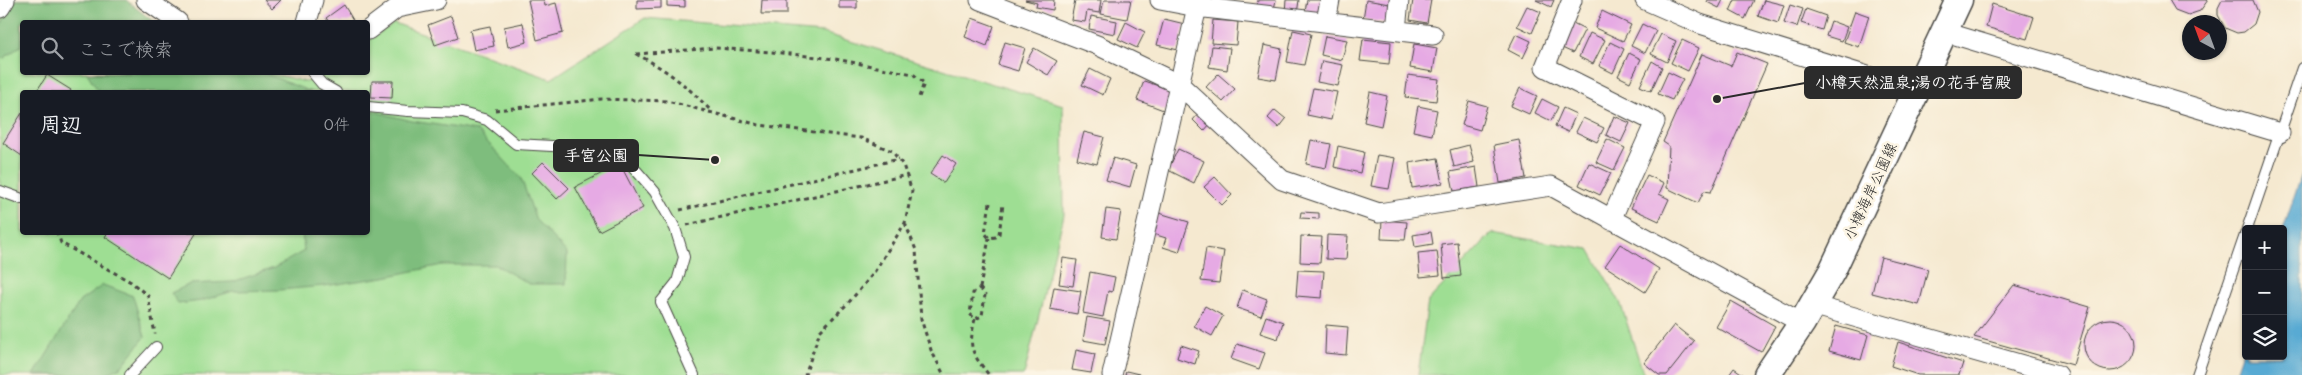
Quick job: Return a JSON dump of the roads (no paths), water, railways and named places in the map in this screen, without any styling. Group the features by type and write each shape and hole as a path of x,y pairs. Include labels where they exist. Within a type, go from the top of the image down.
{"main road":[{"name":"小樽海岸公園線","path":"1767,375 1807,314 1832,271 1959,0"}],"street":[{"path":"0,8 5,0"},
{"path":"146,0 175,20"},
{"path":"308,20 313,0"},
{"path":"370,28 397,8 436,0"},
{"path":"980,0 1097,45 1180,85 1282,180 1319,194 1379,213 1551,186 1611,220 1807,314 2058,375"},
{"path":"1160,0 1197,7 1433,34"},
{"path":"1326,22 1330,0"},
{"path":"1396,30 1399,0"},
{"path":"1572,0 1544,67 1655,122 1611,220"},
{"path":"1645,0 1700,24 1916,91"},
{"path":"1112,375 1197,7"},
{"path":"1945,32 2280,133"}],"lane":[{"path":"2248,225 2302,68"},
{"path":"314,75 322,84 332,90"},
{"path":"370,106 408,111 462,113 487,120 516,144 605,149 627,160 655,192 674,228 684,257 677,282 661,302 694,375"},
{"path":"0,191 20,198"},
{"path":"2197,375 2242,242"},
{"path":"130,375 156,347"}],"water":[{"path":"2302,174 2302,375 2235,375 2242,354 2242,360 2287,360 2287,225 2285,225"}],"place":[{"name":"小樽天然温泉;湯の花手宮殿","path":"1717,99"},
{"name":"手宮公園","path":"715,160"}]}
